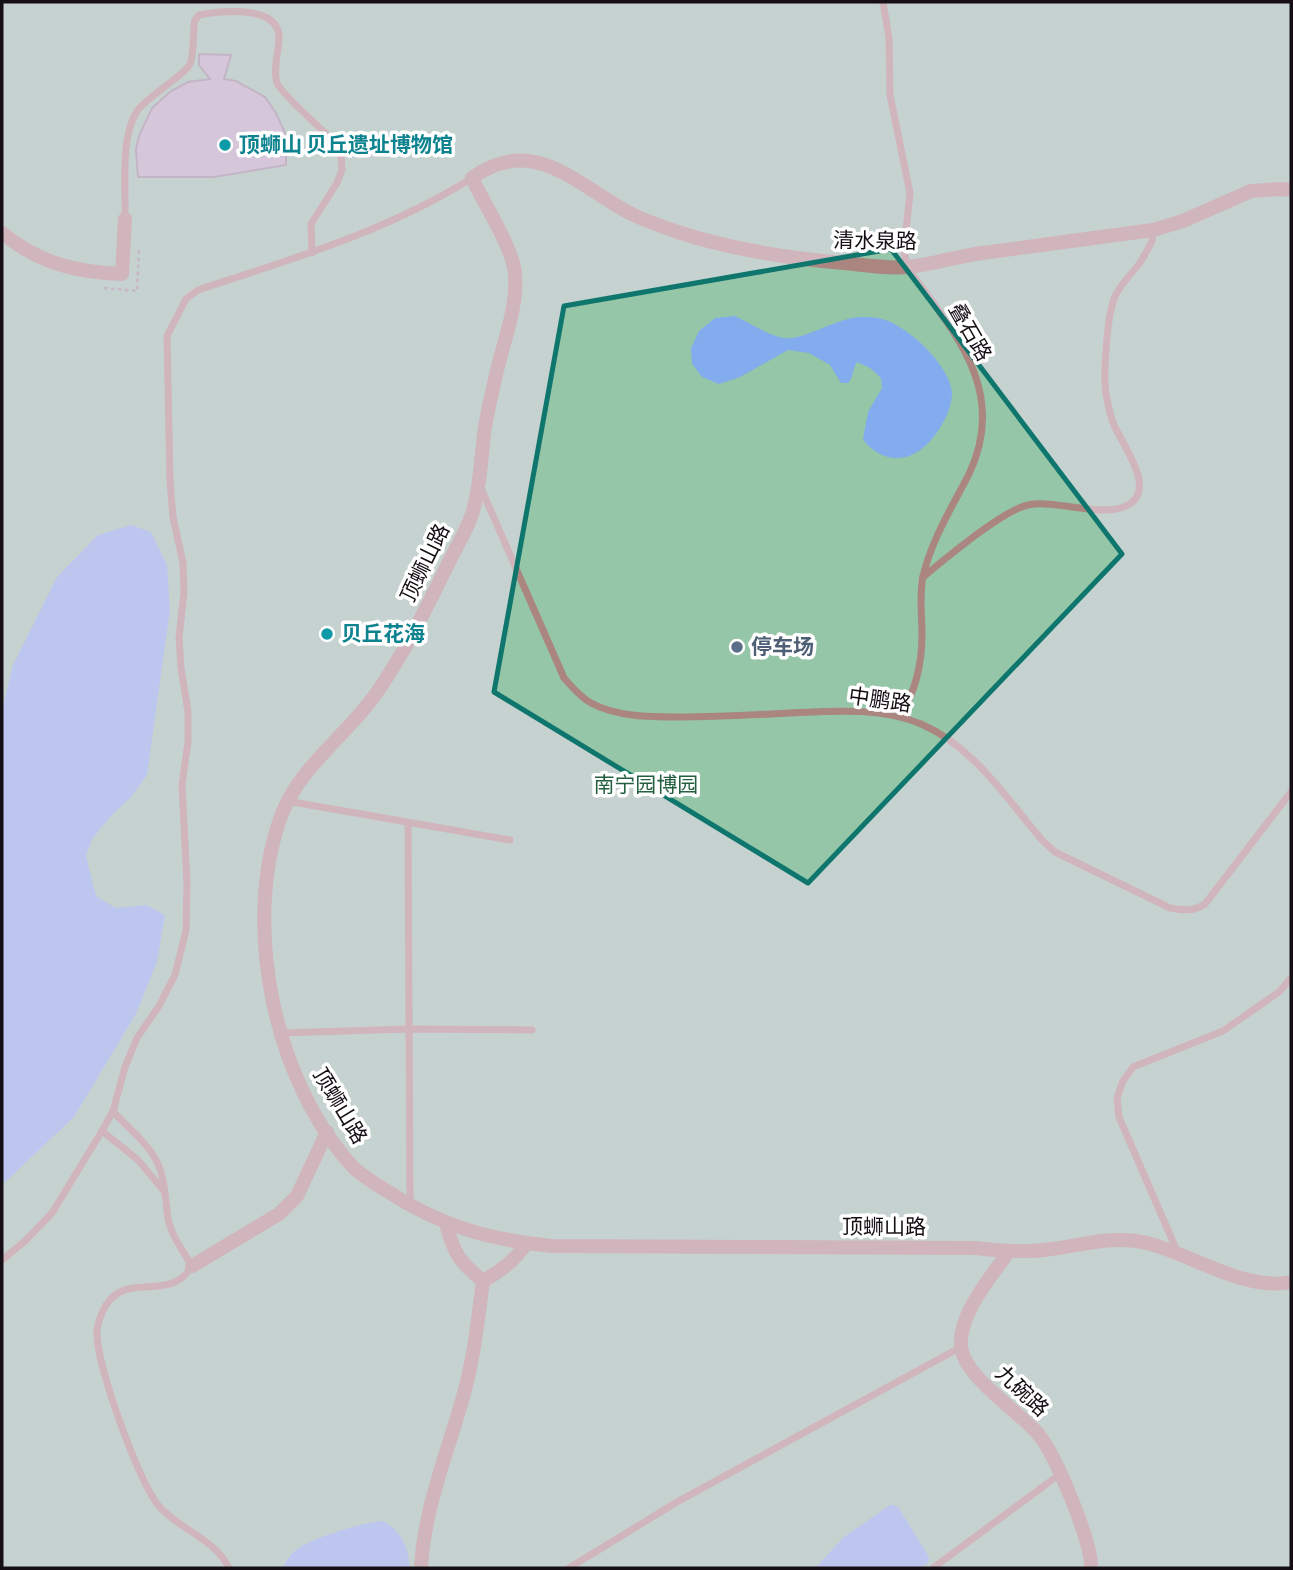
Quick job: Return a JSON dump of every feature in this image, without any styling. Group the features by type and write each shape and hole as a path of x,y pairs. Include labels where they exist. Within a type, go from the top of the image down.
{"street":[{"name":"清水泉路","path":"472,178 487,167 502,161 531,160 551,166 583,183 625,211 678,232 736,249 802,259 907,267 1153,230 1183,221 1251,191 1280,188 1291,190"},
{"name":"顶蛳山路","path":"472,178 509,253 515,271 512,313 485,426 480,485 472,515 412,635 374,696 299,782 287,802 269,860 265,910 268,974 281,1033 303,1091 327,1132 356,1170 410,1206 446,1224 484,1237 526,1244 552,1247 975,1248 1009,1251 1050,1249 1118,1239 1147,1243 1252,1280 1283,1284 1291,1282"},
{"path":"2,233 52,263 88,273 122,274 125,219"},
{"path":"192,1266 279,1214 297,1196 327,1132"},
{"path":"446,1224 453,1250 463,1265 483,1281"},
{"path":"483,1281 499,1272 526,1244"},
{"path":"961,1347 962,1329 975,1300 1009,1251"},
{"path":"421,1568 422,1541 466,1384 483,1281"},
{"name":"九碗路","path":"961,1347 971,1372 1040,1437 1060,1474 1081,1527 1091,1568"}],"lane":[{"path":"883,2 889,38 890,95 910,193 904,250 907,267"},
{"path":"125,219 128,131 137,112 156,92 188,68 195,20 199,15 238,11 265,16 277,26 279,37 276,80 282,92 337,144 341,155 342,170 337,183 311,224 312,253"},
{"path":"2,1260 25,1241 51,1213 102,1131 113,1111 125,1067 137,1038 176,975 186,930 187,883 182,785 188,742 188,712 179,638 184,592 183,563 173,517 170,481 167,336 186,299 198,289 312,253 400,216 452,191 472,178"},
{"path":"923,578 1009,513 1025,505 1042,503 1116,509 1128,505 1137,497 1141,487 1139,474 1112,422 1105,391 1107,346 1114,299 1146,253 1152,241 1153,230"},
{"name":"叠石路","path":"902,716 916,685 920,663 923,578 936,540 978,451 984,418 976,378 966,350 907,267"},
{"name":"中鹏路","path":"480,485 564,678 576,693 590,703 614,712 652,717 840,711 902,716 947,737 968,754 1055,852 1170,908 1186,910 1205,904 1291,792"},
{"path":"287,802 510,840"},
{"path":"408,823 410,1206"},
{"path":"1178,1255 1119,1117 1117,1098 1123,1081 1133,1067 1223,1031 1279,992 1291,978"},
{"path":"281,1033 409,1029 532,1030"},
{"path":"113,1111 153,1154 166,1194 169,1224 192,1266 178,1282 124,1290 113,1295 103,1309 97,1330 100,1361 138,1471 148,1490 160,1507 210,1543 229,1568"},
{"path":"102,1131 138,1160 166,1194"},
{"path":"569,1568 677,1502 961,1347"},
{"path":"933,1568 1060,1474"}],"highlighted area":[{"path":"891,249 1122,554 808,883 494,692 564,306"}],"green space":[{"name":"南宁园博园","path":"2,2 1291,2 1291,1568 2,1568"}],"water":[{"path":"735,316 765,332 784,338 801,336 851,318 874,317 892,323 926,348 944,371 952,393 946,416 935,436 921,450 902,458 889,457 877,453 863,439 868,412 882,388 881,378 870,368 857,362 848,383 841,383 830,365 809,353 788,350 740,377 719,384 702,377 692,364 691,348 699,331 715,318"},
{"path":"131,525 151,532 167,565 170,610 147,775 131,797 92,839 86,856 96,896 116,908 146,905 165,915 157,962 136,1014 74,1117 2,1185 2,710 13,665 57,577 98,535"},
{"path":"890,1505 899,1508 929,1557 928,1563 921,1568 815,1568 844,1537"},
{"path":"383,1521 403,1540 410,1568 282,1568 294,1552 316,1539"}],"building":[{"path":"199,54 231,55 224,79 236,81 265,97 286,135 286,165 214,177 138,177 136,149 152,108 171,91 188,82 210,79 199,65"}],"place":[{"name":"顶蛳山 贝丘遗址博物馆","path":"225,145"},
{"name":"贝丘花海","path":"327,634"},
{"name":"停车场","path":"737,647"}]}
